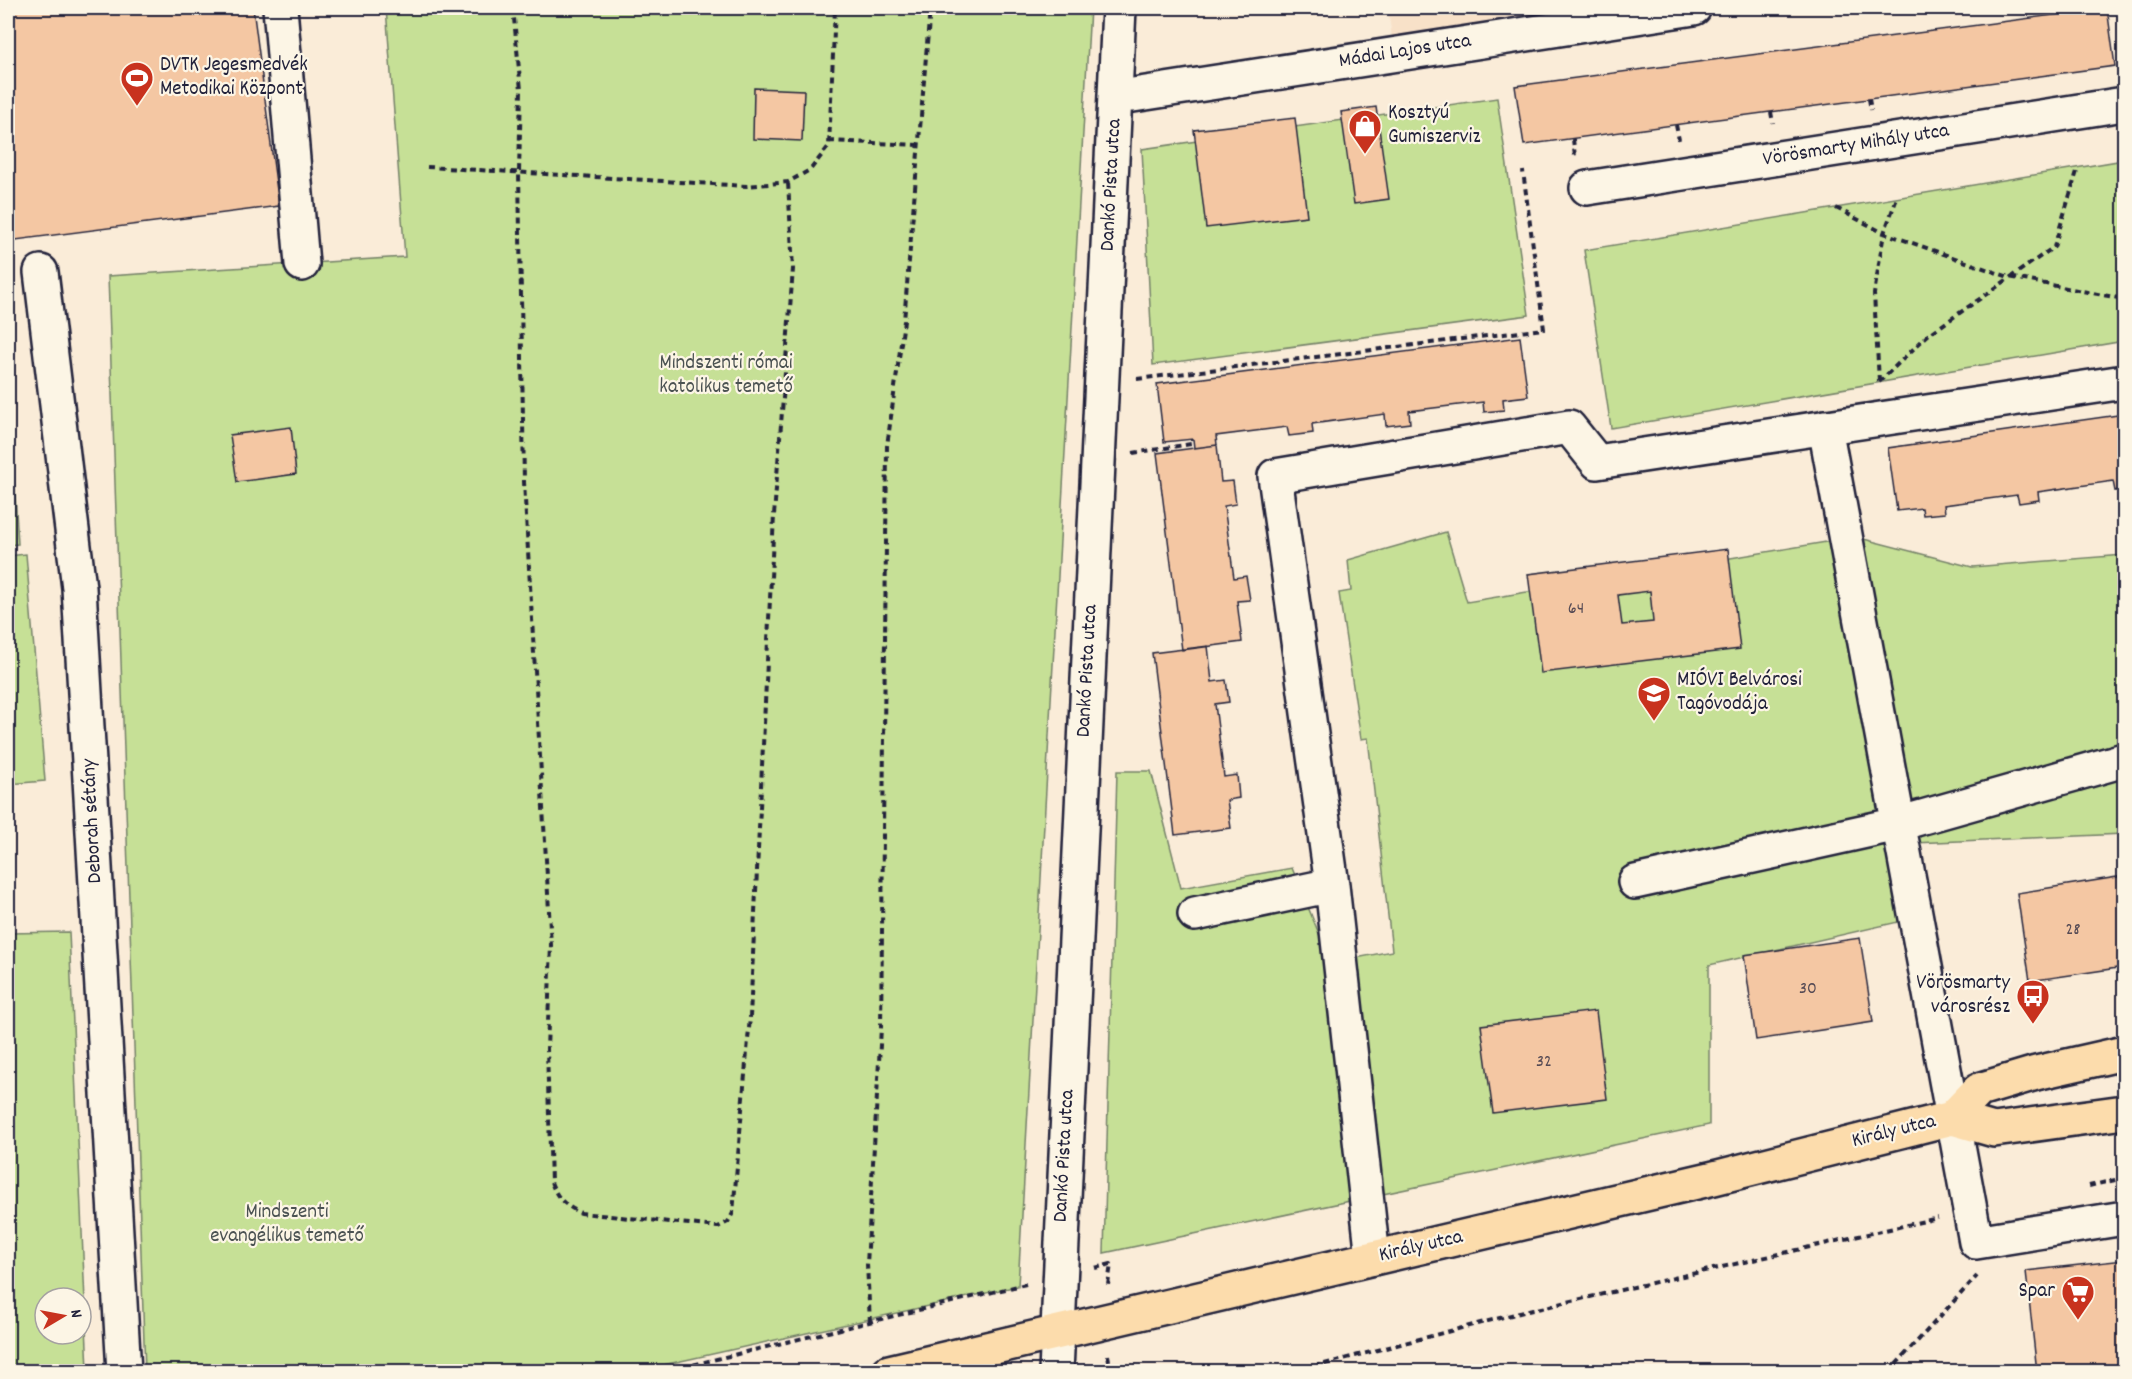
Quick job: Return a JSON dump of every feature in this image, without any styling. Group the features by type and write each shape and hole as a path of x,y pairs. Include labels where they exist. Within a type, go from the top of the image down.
{"main road":[{"name":"Király utca","path":"1952,1118 1979,1090 2036,1073 2124,1053"},
{"name":"Király utca","path":"889,1371 1057,1334 1714,1178 1952,1118 1994,1130 2124,1112"}],"street":[{"path":"280,8 302,264"},
{"name":"Dankó Pista utca","path":"1056,1371 1119,8"},
{"name":"Mádai Lajos utca","path":"1116,95 1133,95 1694,8"},
{"name":"Vörösmarty Mihály utca","path":"1582,176 2124,104"},
{"name":"Deborah sétány","path":"41,272 79,588 124,1371"},
{"path":"1373,1258 1332,885 1275,476 1569,427 1597,462 2124,382"},
{"path":"1825,427 1976,1242 2124,1218"},
{"path":"1635,882 1898,824 2124,760"},
{"path":"1195,914 1332,885"}],"path":[{"path":"513,8 521,90 519,172 524,482 551,945 547,1048 551,1182 556,1195 568,1208 580,1213 718,1227 728,1222 733,1213 750,1017 774,515 793,269 788,182"},
{"path":"427,167 747,186 788,182 810,170 829,146 835,8"},
{"path":"870,1322 867,1264 881,1028 887,446 904,321 930,8"},
{"path":"1573,139 1582,176"},
{"path":"829,141 919,145"},
{"path":"1897,198 1884,233 1874,294 1879,382 1928,335 2054,248 2078,168"},
{"path":"1133,379 1544,329 1523,171"},
{"path":"1836,208 1884,233 2009,277 2124,299"},
{"path":"1128,454 1191,444"},
{"path":"2080,1187 2124,1178"},
{"path":"1294,1371 1515,1314 1970,1210"},
{"path":"1889,1371 1982,1271"},
{"path":"663,1371 1060,1276"}],"shaded area":[{"path":"1388,8 1605,8 1393,46"}],"green space":[{"name":"Mindszenti római katolikus temető","path":"386,8 1090,8 1018,1286 636,1371 145,1371 108,276 405,257"},
{"path":"1497,98 1529,315 1153,365 1142,149"},
{"path":"2124,160 2124,341 1611,428 1584,250"},
{"path":"8,379 18,544 8,545"},
{"path":"1446,532 1467,602 1856,537 1972,567 2124,555 2124,834 1913,843 1907,920 1709,965 1709,1125 1104,1253 1117,771 1151,771 1181,888 1292,868 1331,963 1392,951 1368,738 1361,739 1339,593 1351,591 1348,560"},
{"path":"26,554 45,781 8,784 8,556"},
{"path":"69,932 84,1286 33,1286 33,1346 87,1346 88,1371 8,1371 8,933"}],"building":[{"name":"DVTK Jegesmedvék Metodikai Központ","path":"8,8 253,8 279,206 8,241"},
{"path":"2107,8 2115,66 1524,145 1515,86"},
{"path":"754,88 804,90 802,141 753,139"},
{"name":"Kosztyú Gumiszerviz","path":"1376,107 1389,199 1354,204 1341,112"},
{"path":"1295,118 1307,216 1206,228 1194,130"},
{"path":"1520,337 1528,396 1503,399 1504,410 1484,412 1483,402 1409,411 1410,423 1386,426 1385,414 1312,424 1313,433 1289,436 1287,427 1216,436 1217,445 1194,448 1193,439 1164,442 1157,384"},
{"path":"2124,415 2124,489 2115,491 2113,481 2038,492 2039,500 2019,503 2017,495 1944,505 1945,513 1923,515 1922,508 1897,511 1888,448"},
{"path":"291,427 296,474 237,482 230,435"},
{"path":"1217,445 1221,482 1233,481 1236,504 1224,506 1234,578 1246,576 1250,600 1237,601 1242,642 1182,650 1157,453"},
{"path":"1728,549 1740,649 1541,673 1528,574","holes":["1650,591 1653,622 1622,625 1618,595"]},
{"path":"1208,646 1212,682 1226,680 1229,702 1215,704 1224,777 1237,775 1239,798 1227,800 1231,828 1175,835 1152,653"},
{"path":"2124,876 2124,967 2030,981 2017,893"},
{"path":"1860,938 1873,1022 1756,1040 1744,955"},
{"path":"1596,1011 1607,1099 1493,1113 1481,1025"},
{"name":"Spar","path":"2124,1260 2124,1372 2037,1372 2026,1271"}],"place":[{"name":"DVTK Jegesmedvék Metodikai Központ","path":"137,107"},
{"name":"Kosztyú Gumiszerviz","path":"1365,155"},
{"name":"MIÓVI Belvárosi Tagóvodája","path":"1654,722"},
{"name":"Vörösmarty városrész","path":"2033,1025"},
{"name":"Spar","path":"2078,1321"}],"park label":[{"name":"Mindszenti evangélikus temető","path":"287,1225"}]}
